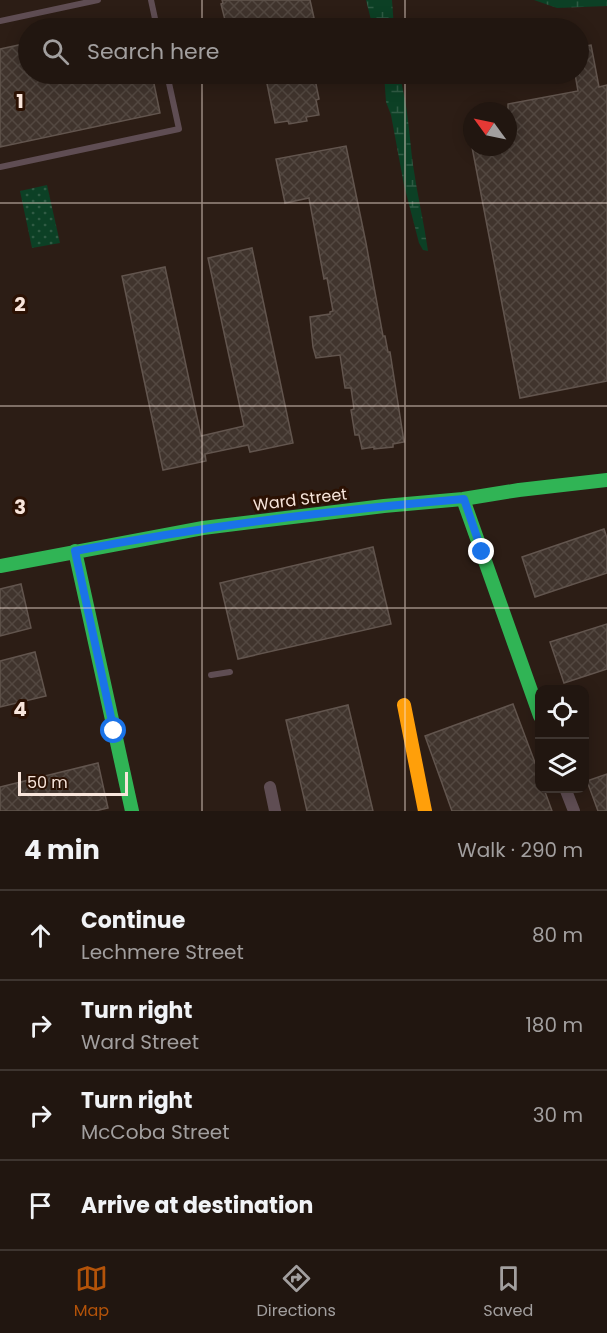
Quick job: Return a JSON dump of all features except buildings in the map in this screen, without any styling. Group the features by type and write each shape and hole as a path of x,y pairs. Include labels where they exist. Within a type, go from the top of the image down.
{"street":[{"name":"Ward Street","path":"0,566 203,528 363,508 464,499 607,480"},
{"path":"464,499 535,702"},
{"path":"75,551 132,811"},
{"path":"404,705 425,811"},
{"path":"270,787 274,811"},
{"path":"567,793 574,811"}],"lane":[{"path":"0,21 98,0"},
{"path":"151,0 155,18"},
{"path":"0,167 179,129 169,84"},
{"path":"211,675 230,672"}],"green space":[{"path":"366,0 392,0 393,18 370,18"},
{"path":"534,0 607,0 607,6 557,8"},
{"path":"385,84 402,84 428,251 423,250 419,243 404,185 391,115 386,102"},
{"path":"47,185 60,243 32,248 20,191"}],"traffic: fast":[{"path":"0,566 203,528 384,506 463,499 607,480"},
{"path":"463,499 535,702"},
{"path":"75,551 132,811"}],"traffic: slow":[{"path":"404,705 425,811"}],"route":[{"path":"114,731 75,551 203,528 384,506 464,499 482,552"}]}
